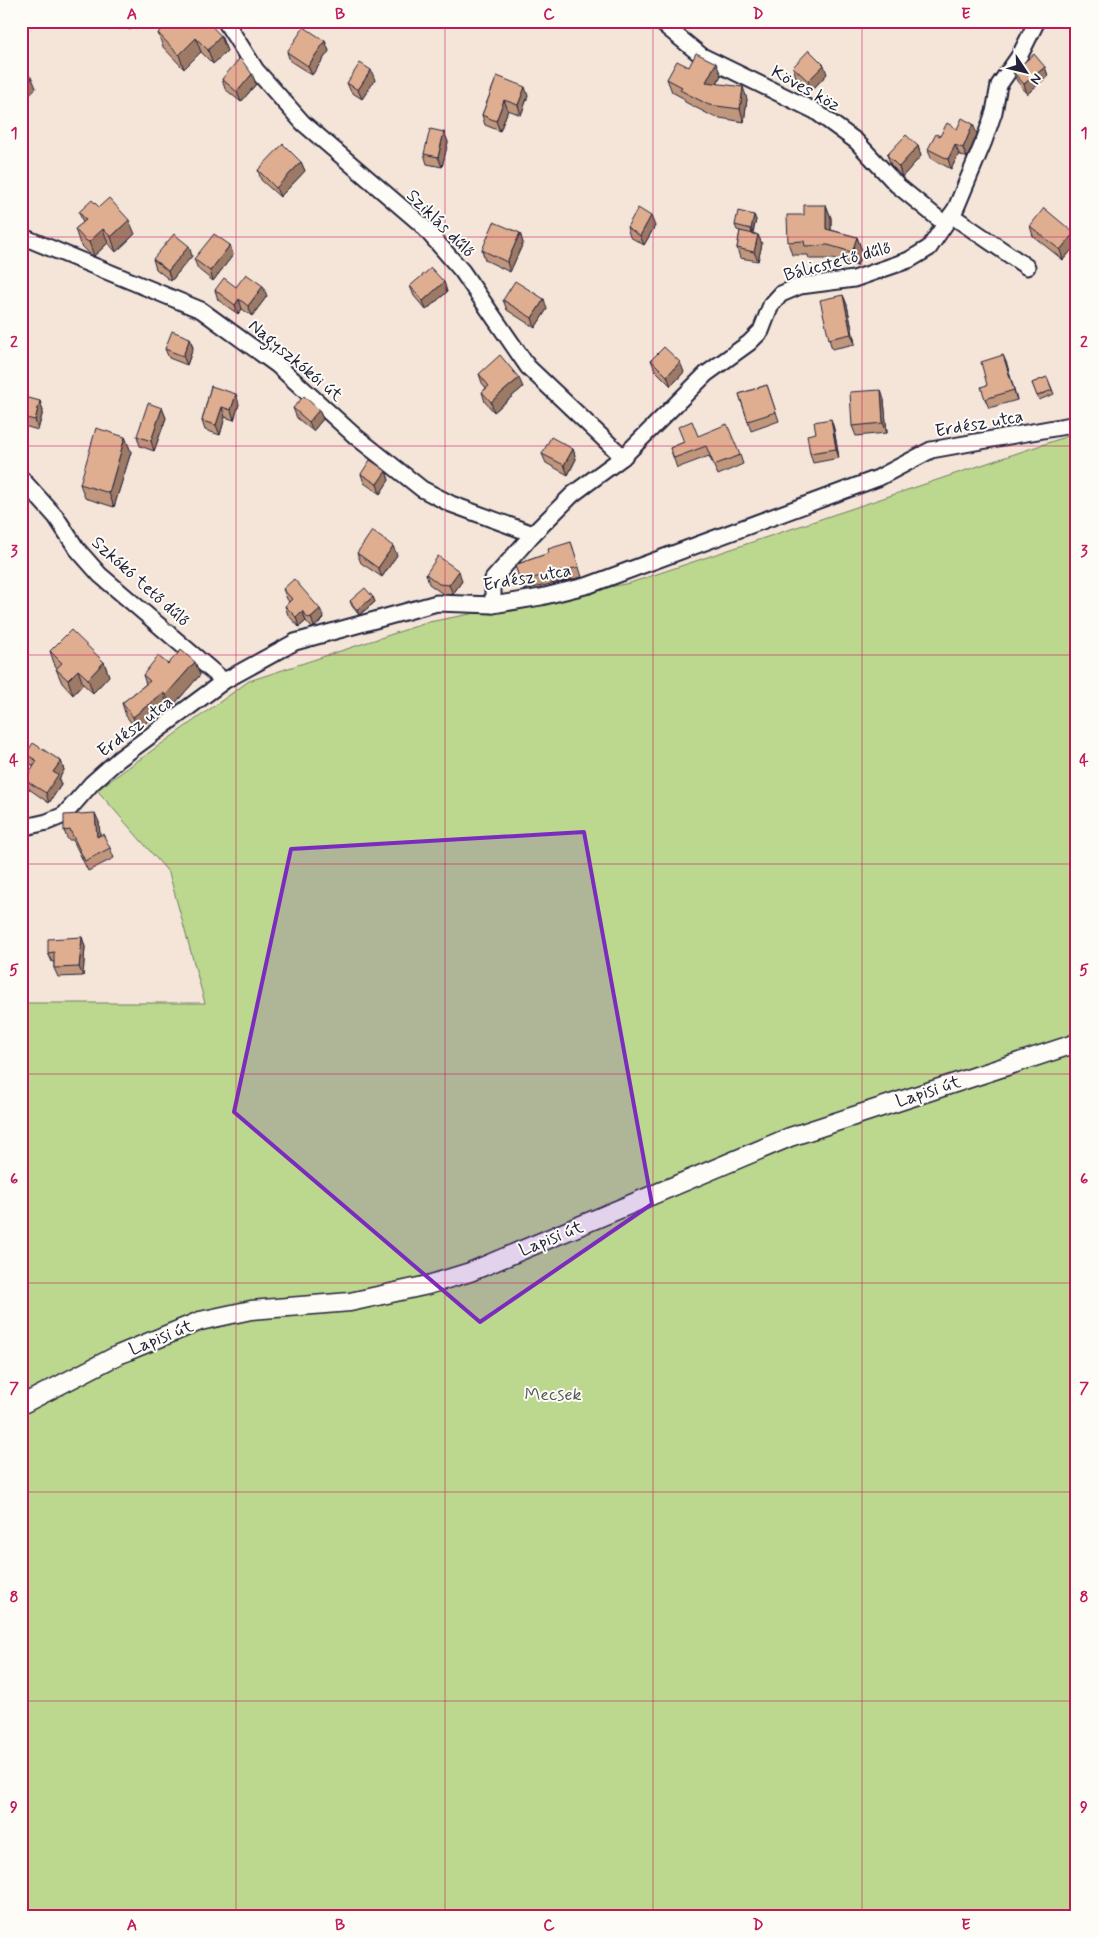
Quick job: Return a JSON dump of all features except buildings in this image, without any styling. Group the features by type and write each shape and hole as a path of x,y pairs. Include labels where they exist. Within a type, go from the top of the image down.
{"street":[{"name":"Sziklás dűlő","path":"225,21 256,70 303,123 421,224 462,271 528,367 623,457"},
{"name":"Köves köz","path":"659,21 702,56 815,111 856,141 897,185 948,220 1027,267"},
{"name":"Bálicstető dűlő","path":"493,605 493,579 533,534 573,494 623,457 706,374 761,332 771,305 781,294 800,286 854,279 909,260 929,248 948,220 984,141 994,112 999,85 1020,55 1037,21"},
{"name":"Nagyszkókói út","path":"21,236 202,310 276,365 355,436 422,489 451,504 533,534"},
{"name":"Erdész utca","path":"21,828 47,822 64,815 92,783 119,759 224,681 295,642 437,603 493,605 541,597 589,585 878,478 930,450 1077,424"},
{"name":"Szkókó tető dűlő","path":"21,478 56,517 77,550 100,575 224,681"},
{"name":"Lapisi út","path":"21,1405 118,1354 200,1321 251,1310 350,1302 470,1272 790,1137 1077,1043"}],"highlighted area":[{"path":"584,832 652,1204 480,1322 234,1112 291,849"}],"green space":[{"name":"Mecsek","path":"1077,433 1077,1917 21,1917 21,1003 205,1003 169,873 97,790 249,681 429,622 630,583"}]}
